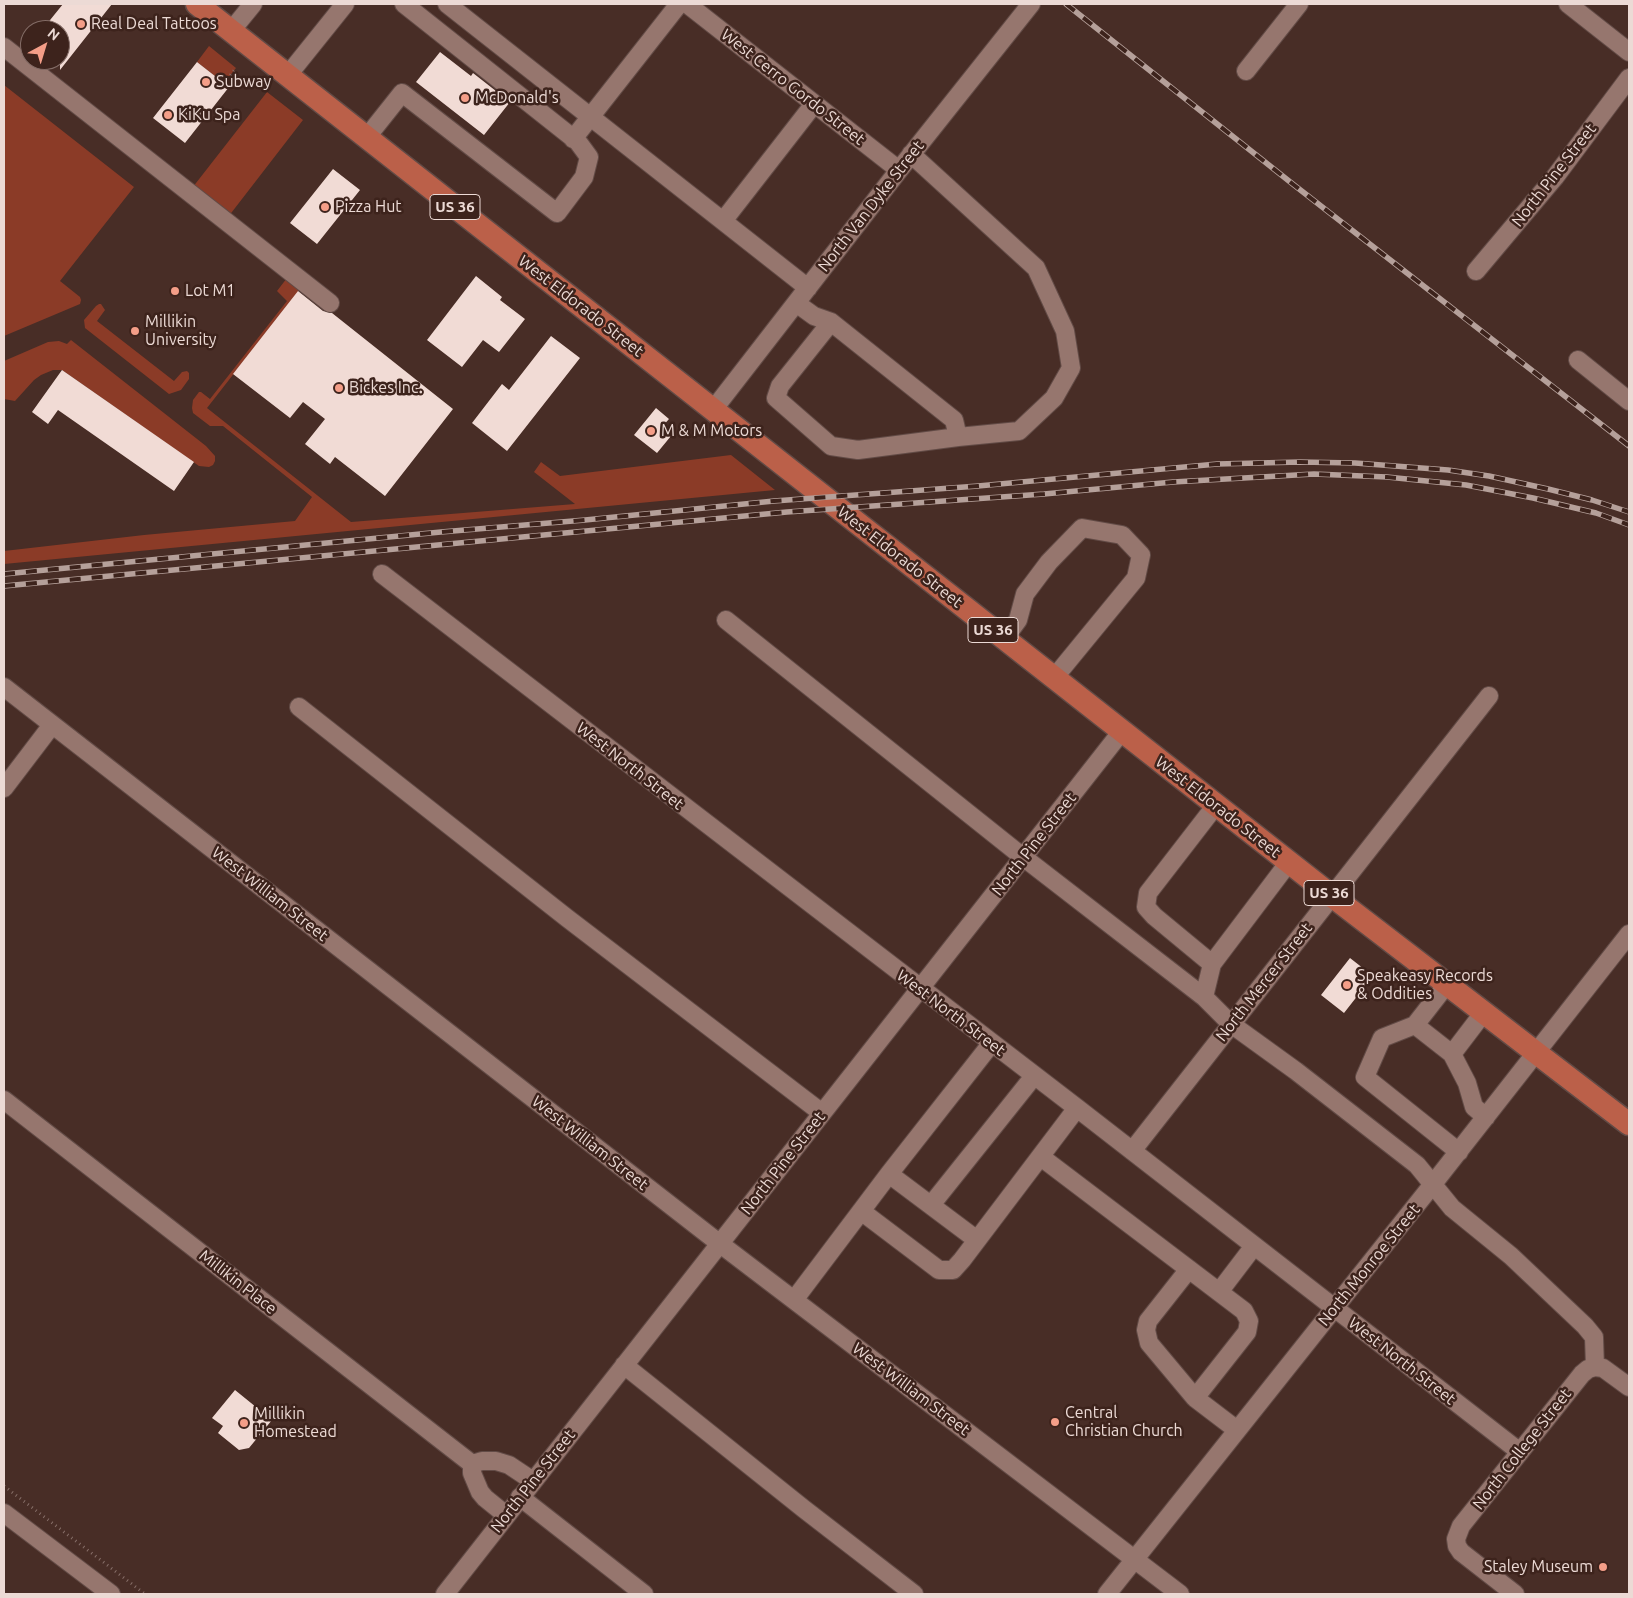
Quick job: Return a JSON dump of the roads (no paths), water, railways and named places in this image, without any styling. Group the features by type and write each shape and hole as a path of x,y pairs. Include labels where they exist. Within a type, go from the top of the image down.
{"main road":[{"name":"West Eldorado Street","path":"197,4 1332,896 1629,1124"}],"street":[{"path":"231,31 253,4"},
{"path":"288,75 345,4"},
{"path":"366,137 402,93 557,213 584,178 589,158 573,139 404,4"},
{"path":"447,4 808,288"},
{"path":"573,139 679,4"},
{"name":"West Cerro Gordo Street","path":"687,4 899,170"},
{"name":"North Van Dyke Street","path":"713,410 911,154 1031,4"},
{"path":"1246,71 1299,4"},
{"path":"1568,4 1629,52"},
{"path":"4,47 330,303"},
{"name":"North Pine Street","path":"1476,270 1555,177 1629,78"},
{"path":"723,221 814,104"},
{"path":"831,322 780,386 776,398 831,446 858,450 1019,431 1054,398 1071,368 1065,331 1036,268 911,154"},
{"path":"796,303 814,316 831,322 954,420 958,437"},
{"path":"1578,360 1629,401"},
{"path":"1004,639 1018,620 1025,594 1049,562 1082,528 1122,535 1141,555 1136,578 1054,678"},
{"name":"West North Street","path":"382,574 1077,1108 1520,1452"},
{"path":"726,620 1023,857 1204,997 1231,1024 1417,1165 1452,1208 1511,1256 1585,1326 1594,1337 1595,1367 1603,1368 1610,1372 1629,1387"},
{"name":"West William Street","path":"4,687 719,1243 1180,1594"},
{"name":"North Mercer Street","path":"1132,1151 1489,696"},
{"path":"299,707 567,918 822,1113"},
{"path":"4,788 52,725"},
{"name":"North Pine Street","path":"445,1594 1122,731"},
{"path":"1212,964 1154,916 1146,907 1148,893 1216,805"},
{"path":"1204,997 1212,964 1289,862"},
{"name":"North Monroe Street","path":"1107,1594 1434,1184 1629,934"},
{"path":"1447,984 1415,1025 1382,1038 1365,1077 1459,1152"},
{"path":"1452,1054 1484,1012"},
{"path":"1415,1025 1452,1054 1467,1082 1474,1107 1486,1117"},
{"path":"794,1300 889,1174 992,1044"},
{"path":"931,1205 1034,1076"},
{"name":"Millikin Place","path":"4,1100 472,1464"},
{"path":"861,1211 939,1270 953,1270 1077,1108"},
{"path":"1041,1157 1244,1311 1248,1321 1247,1332 1195,1398"},
{"path":"889,1174 977,1240"},
{"path":"1219,1292 1254,1246"},
{"path":"1189,1269 1148,1322 1146,1330 1149,1343 1195,1398 1237,1430"},
{"path":"624,1365 914,1594"},
{"name":"North College Street","path":"1514,1594 1462,1552 1457,1546 1456,1539 1461,1526 1582,1374 1588,1369 1595,1367"},
{"path":"506,1515 480,1492 472,1474 472,1464 482,1461 496,1461 509,1465 533,1481"},
{"path":"520,1497 644,1594"},
{"path":"4,1513 111,1594"}],"railway":[{"path":"1066,4 1294,185 1629,446"},
{"path":"4,574 774,501 978,486 1217,464 1355,463 1448,470 1489,476 1548,489 1629,512"},
{"path":"4,586 787,512 1044,494 1173,482 1314,474 1387,477 1466,485 1596,513 1629,525"}],"place":[{"name":"Real Deal Tattoos","path":"81,24"},
{"name":"Subway","path":"206,82"},
{"name":"McDonald's","path":"465,98"},
{"name":"KiKu Spa","path":"168,115"},
{"name":"Pizza Hut","path":"325,207"},
{"name":"Lot M1","path":"175,291"},
{"name":"Millikin University","path":"135,331"},
{"name":"Bickes Inc.","path":"339,388"},
{"name":"M & M Motors","path":"651,431"},
{"name":"Speakeasy Records & Oddities","path":"1347,985"},
{"name":"Central Christian Church","path":"1055,1422"},
{"name":"Millikin Homestead","path":"244,1423"},
{"name":"Staley Museum","path":"1603,1567"}]}
